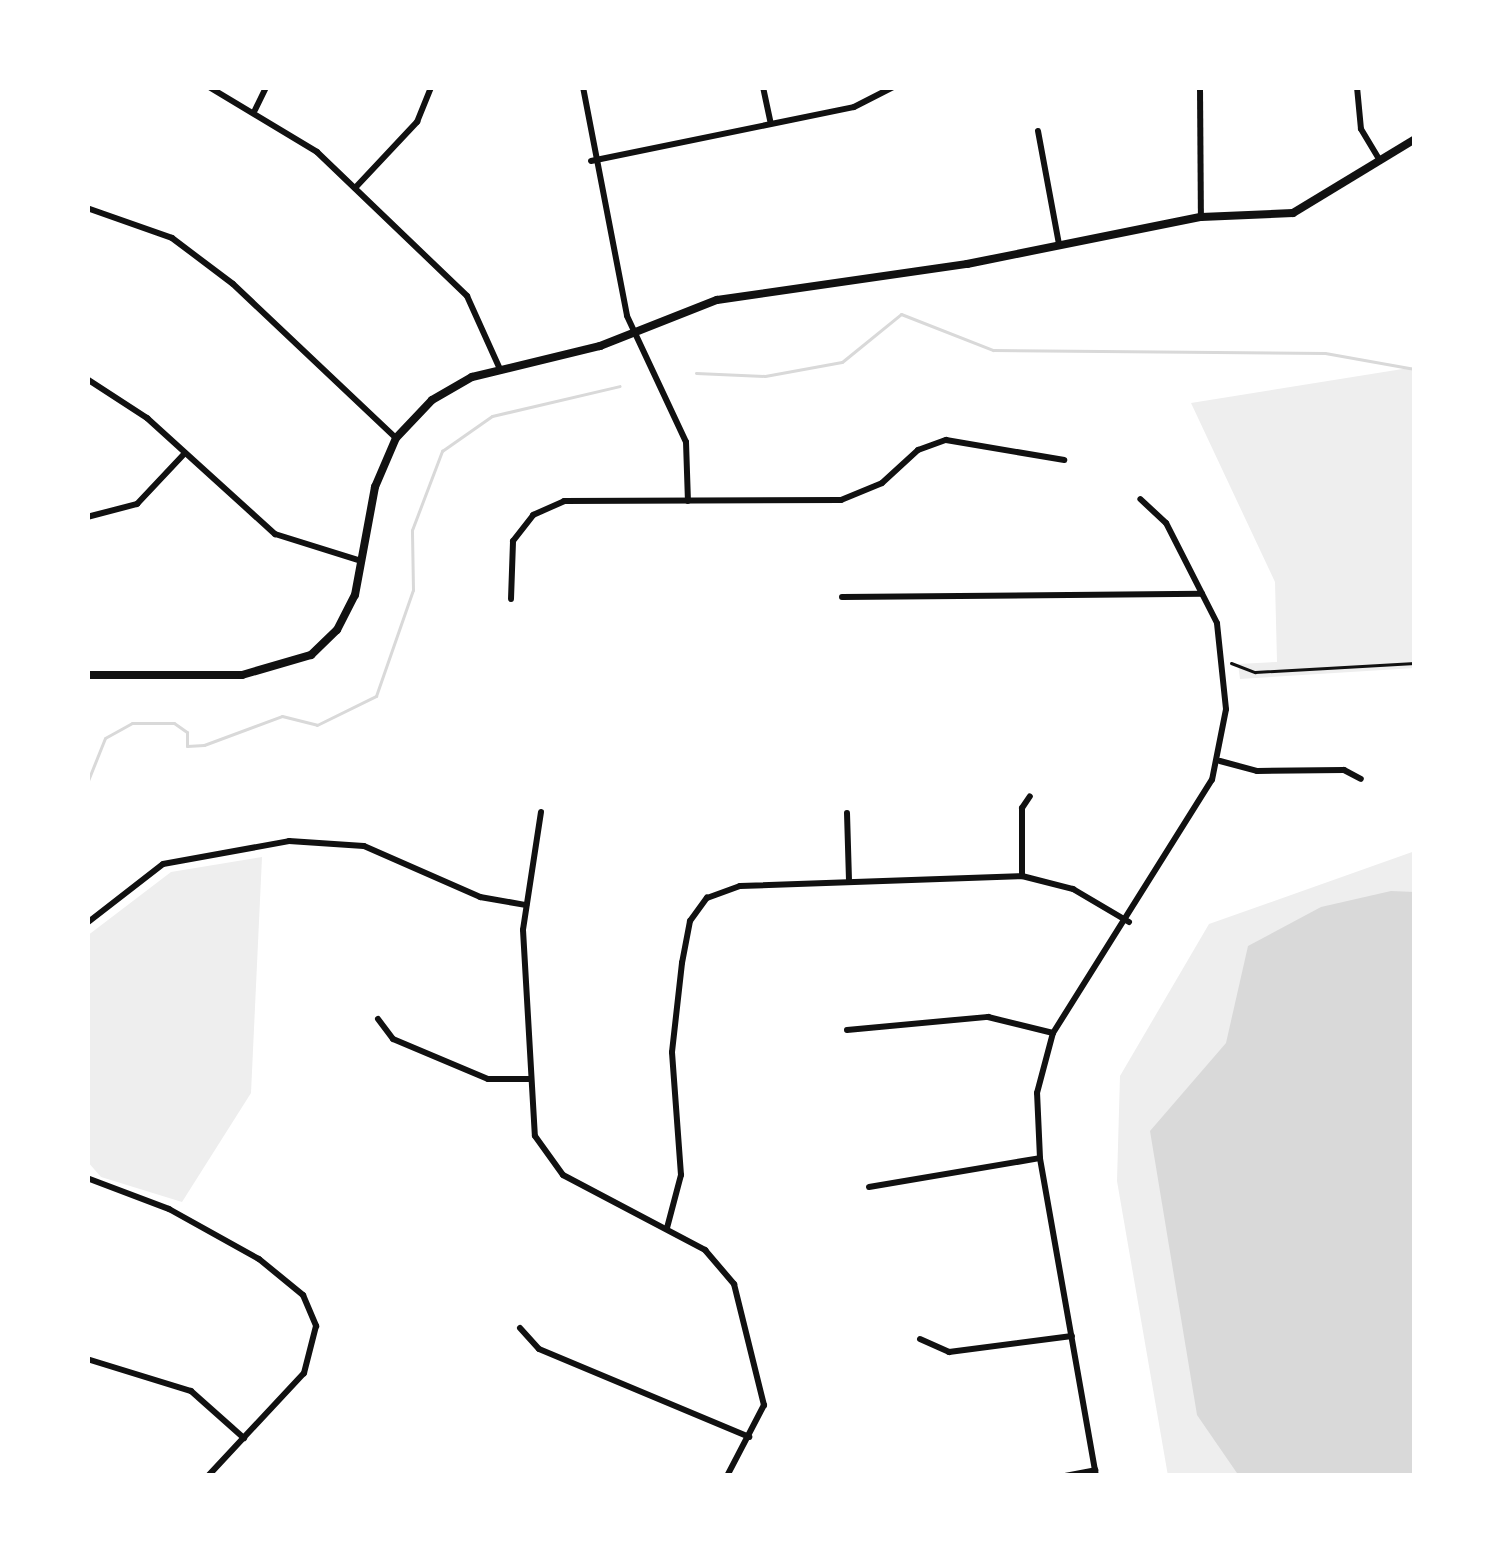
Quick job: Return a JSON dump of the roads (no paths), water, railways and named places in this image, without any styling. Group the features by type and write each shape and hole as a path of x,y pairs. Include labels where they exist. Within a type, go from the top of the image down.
{"street":[{"path":"209,87 255,110 355,189 476,306 500,369"},
{"path":"255,110 266,87"},
{"path":"355,189 417,122 431,87"},
{"path":"583,87 591,161 634,333 686,442 688,500"},
{"path":"763,87 770,121"},
{"path":"591,161 854,107 893,87"},
{"path":"1201,87 1201,217"},
{"path":"1357,87 1361,129 1381,162"},
{"path":"1037,131 1059,244"},
{"path":"87,675 242,675 311,656 344,619 375,488 396,438 445,390 500,369 634,333 717,300 1201,217 1304,210 1415,139"},
{"path":"87,208 172,238 396,438"},
{"path":"87,379 185,453 275,534 361,561"},
{"path":"511,598 513,541 549,505 856,497 918,449 946,440 1064,460"},
{"path":"87,517 137,504 185,453"},
{"path":"1065,1476 1095,1473 1040,1158 1037,1093 1053,1034 1129,922 1220,761 1224,660 1202,594 1166,523 1140,499"},
{"path":"842,597 1202,594"},
{"path":"1220,761 1273,772 1344,770 1361,779"},
{"path":"1022,876 1022,808 1030,796"},
{"path":"541,812 526,904 531,1079 543,1157 667,1228 722,1267 744,1303 764,1405 727,1476"},
{"path":"847,813 849,882"},
{"path":"87,922 163,864 289,841 364,846 480,897 526,904"},
{"path":"667,1228 680,1175 672,1052 682,963 690,921 707,898 740,886 1022,876 1073,889 1129,922"},
{"path":"847,1030 988,1017 1053,1034"},
{"path":"378,1019 393,1039 488,1079 531,1079"},
{"path":"869,1187 1040,1158"},
{"path":"87,1178 170,1209 259,1259 303,1295 316,1326 313,1354 208,1476"},
{"path":"520,1328 538,1349 749,1437"},
{"path":"920,1339 949,1352 1072,1336"},
{"path":"87,1359 191,1391 244,1438"}],"waterway":[{"path":"696,373 765,376 842,362 901,314 993,350 1325,353 1415,369"},
{"path":"87,783 105,738 132,723 174,723 187,732 187,746 204,745 282,716 317,725 376,696 413,590 412,530 442,451 492,416 620,386"}]}
